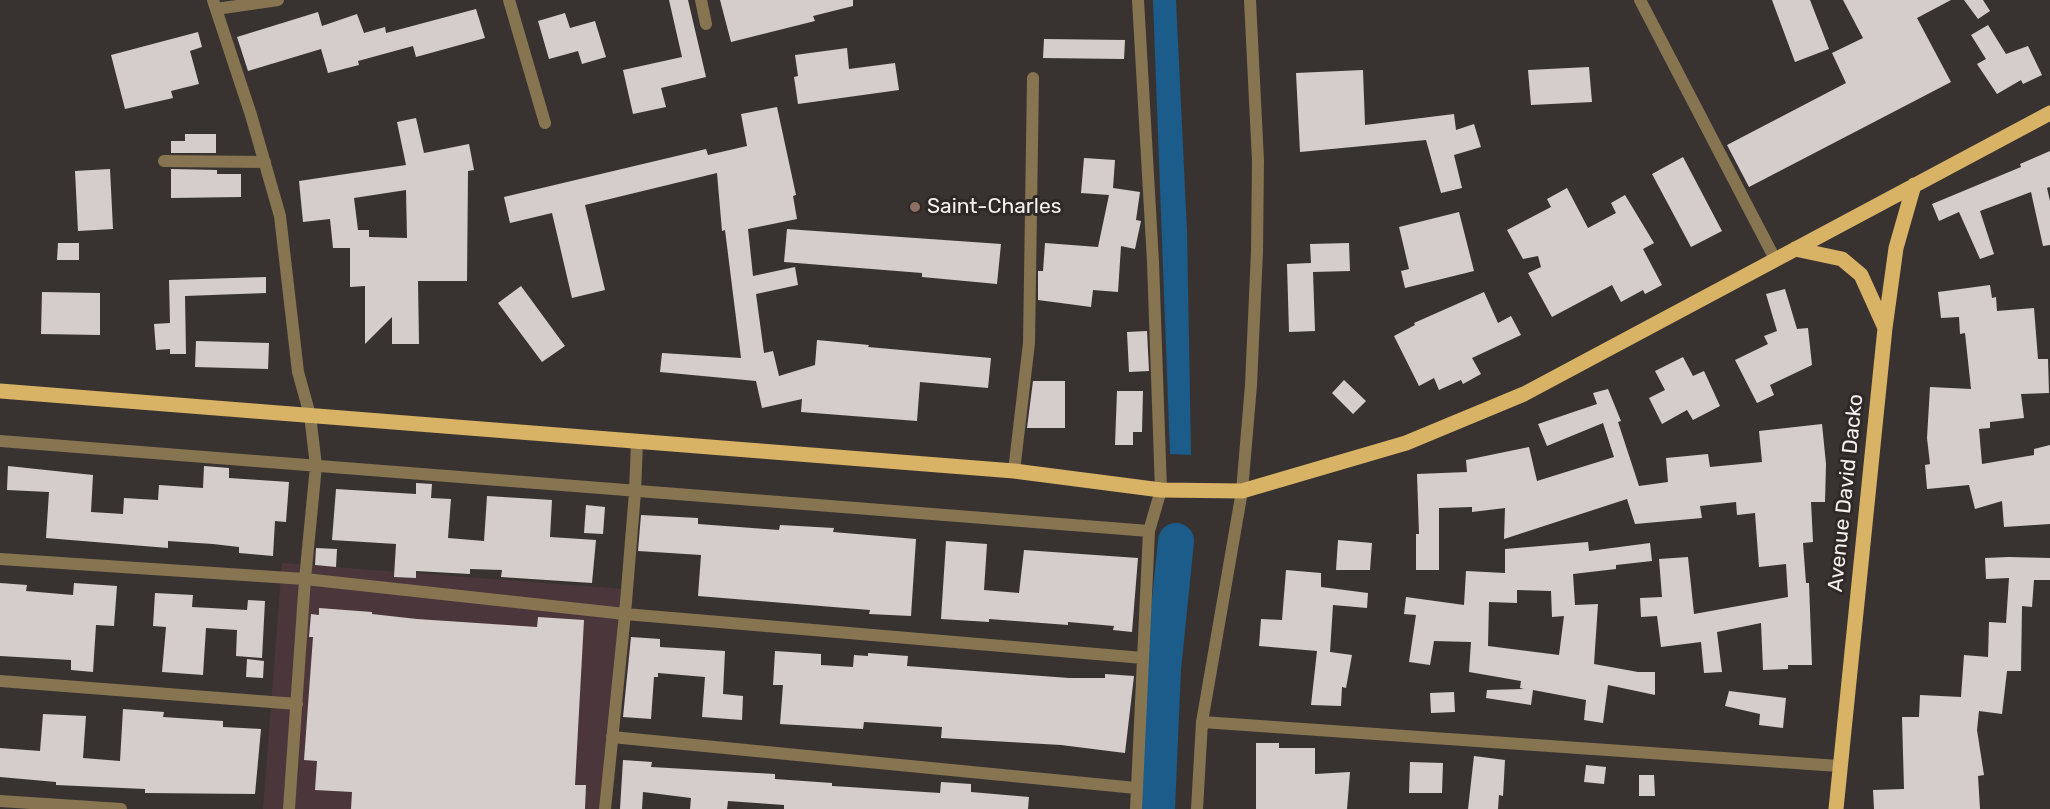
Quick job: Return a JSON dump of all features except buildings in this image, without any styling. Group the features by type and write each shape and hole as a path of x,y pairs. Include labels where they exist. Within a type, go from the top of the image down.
{"main road":[{"path":"0,391 1014,471 1161,490 1242,491 1406,443 1513,398 2050,113"},
{"name":"Avenue David Dacko","path":"1836,809 1885,328 1896,248 1914,185"},
{"path":"1795,249 1842,259 1861,275 1885,328"}],"street":[{"path":"278,0 215,4 280,216 298,372 310,415 316,466 305,579 289,809"},
{"path":"509,0 545,123"},
{"path":"701,0 706,24"},
{"path":"1136,809 1149,531 1161,490 1153,262 1138,0"},
{"path":"1197,809 1202,722 1242,491 1251,385 1257,251 1258,161 1250,0"},
{"path":"1640,0 1775,259"},
{"path":"1014,471 1029,343 1034,78"},
{"path":"164,161 265,162"},
{"path":"0,441 1149,531"},
{"path":"605,809 625,614 637,442"},
{"path":"0,559 305,579 625,614 1143,658"},
{"path":"0,681 297,704"},
{"path":"1202,722 1839,766"},
{"path":"612,737 1136,788"},
{"path":"0,801 121,809"}],"shaded area":[{"path":"282,563 624,589 603,809 263,809"}],"water":[{"path":"1153,0 1176,0 1187,231 1191,455 1170,454"}],"waterway":[{"path":"1157,809 1163,669 1176,541"}],"place":[{"name":"Saint-Charles","path":"915,207"}]}
